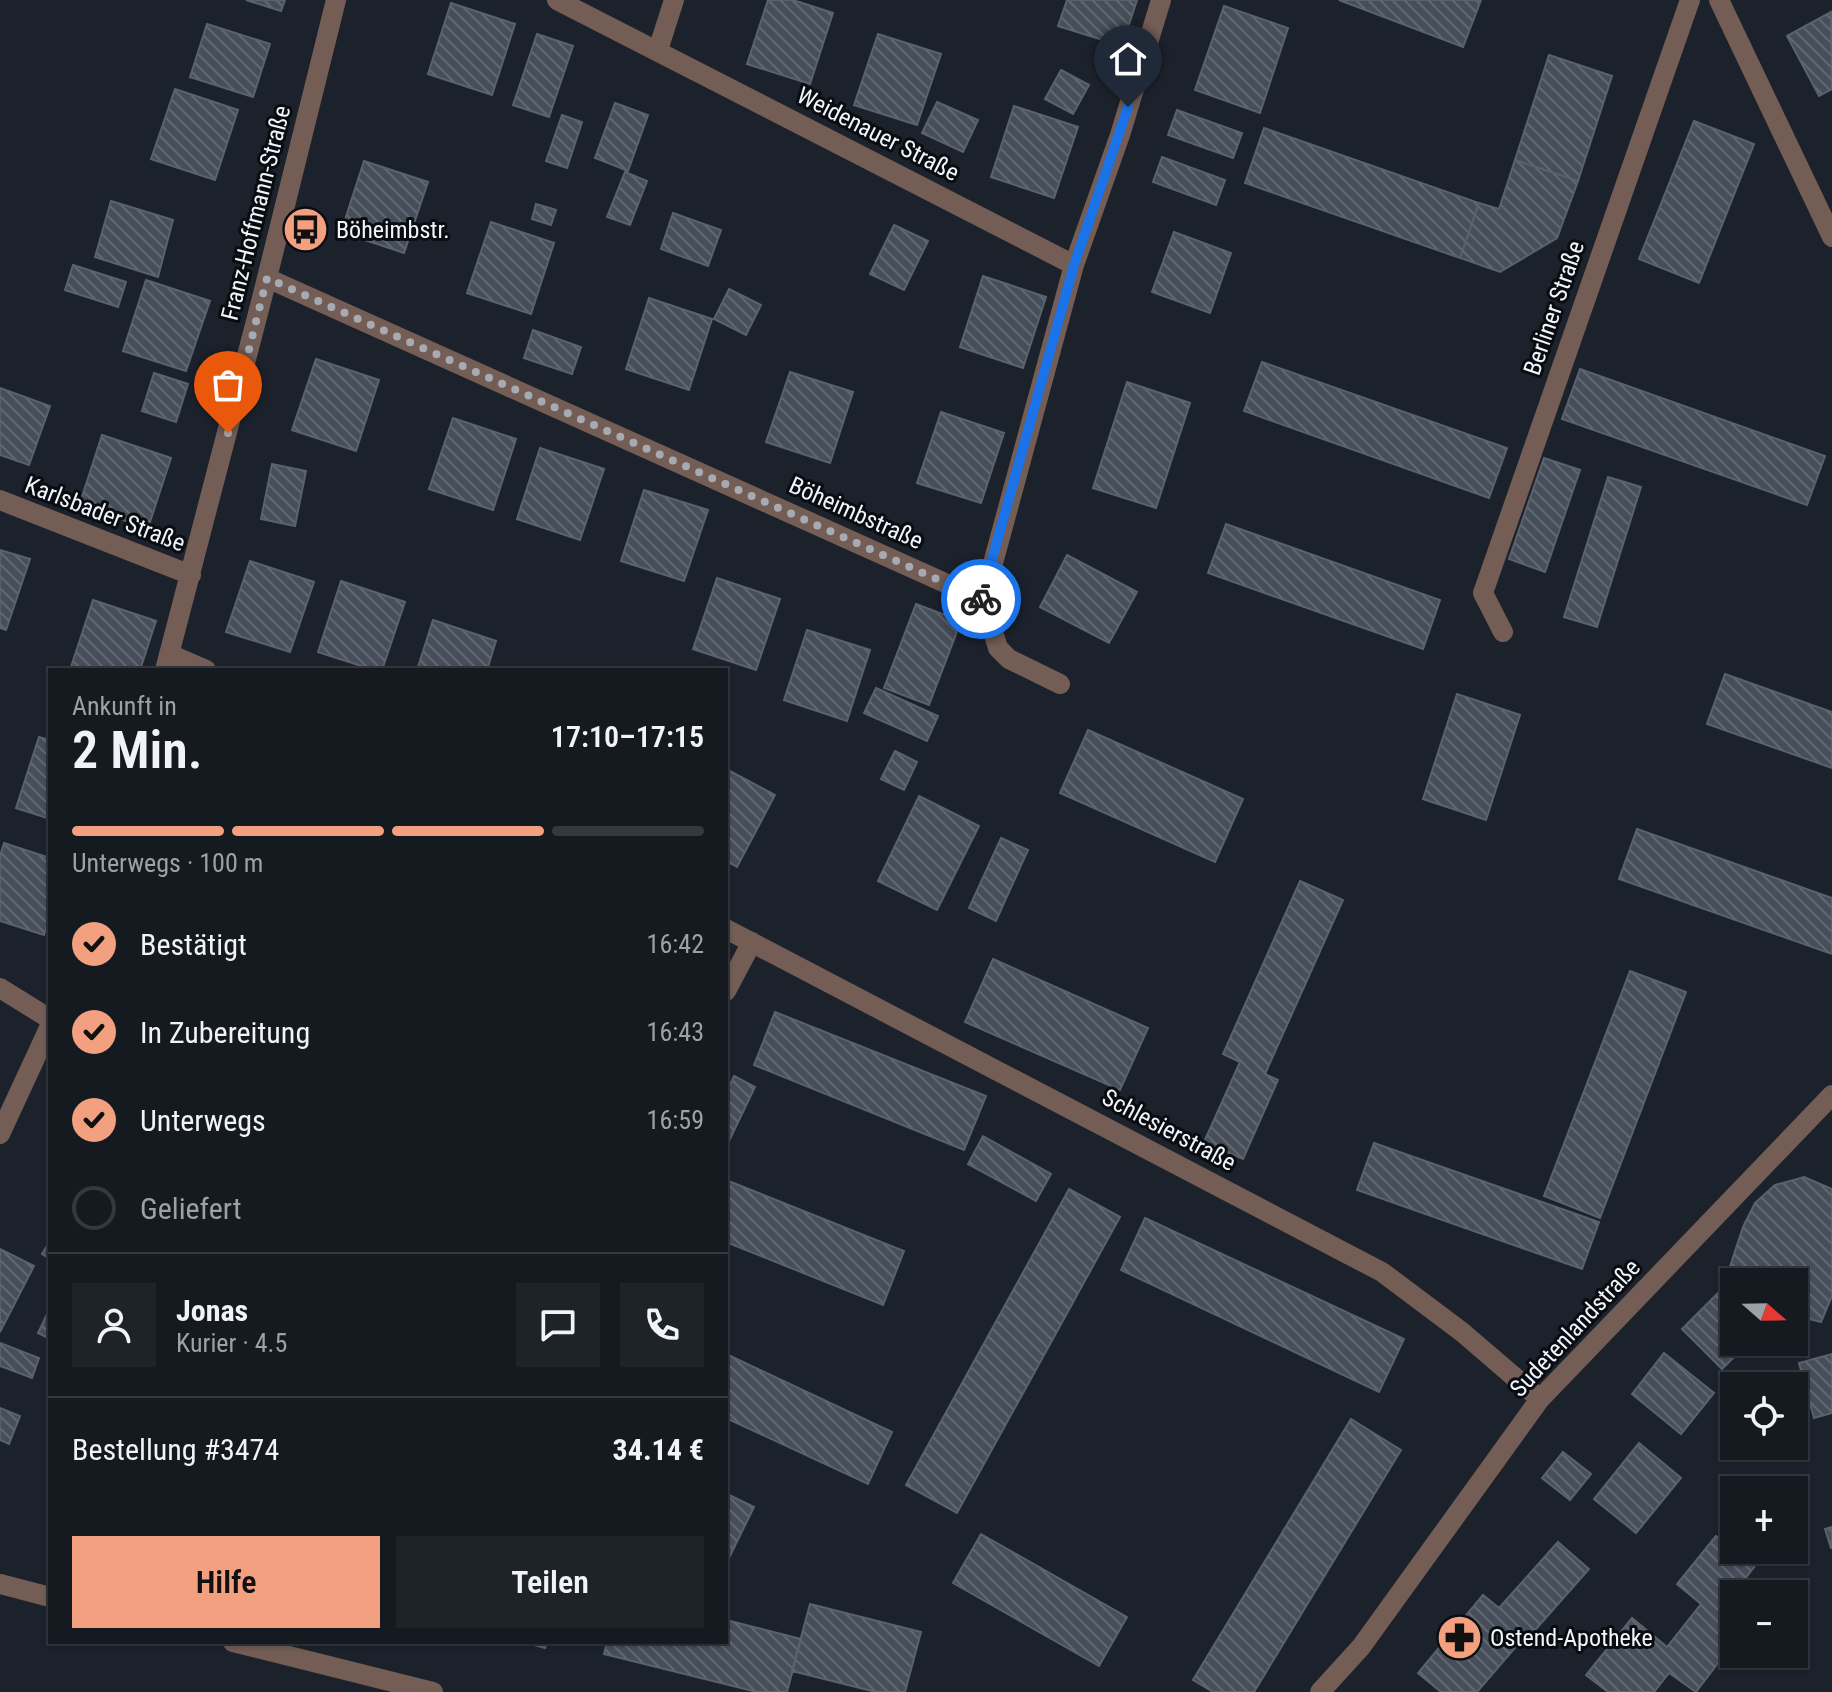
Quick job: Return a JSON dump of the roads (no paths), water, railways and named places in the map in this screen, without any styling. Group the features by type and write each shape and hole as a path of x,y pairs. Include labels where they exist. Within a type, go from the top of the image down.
{"street":[{"name":"Franz-Hoffmann-Straße","path":"167,662 336,0"},
{"name":"Weidenauer Straße","path":"557,0 1074,265"},
{"path":"658,50 674,0"},
{"path":"1060,684 1009,659 998,648 983,600 1074,265 1120,135 1161,0"},
{"name":"Berliner Straße","path":"1503,632 1483,593 1690,0"},
{"path":"1719,0 1832,237"},
{"name":"Böheimbstraße","path":"267,278 983,600"},
{"name":"Karlsbader Straße","path":"0,500 191,575"},
{"path":"167,662 196,668"},
{"name":"Schlesierstraße","path":"728,930 1382,1272 1462,1332 1540,1399"},
{"path":"728,987 752,942"},
{"path":"0,988 48,1018"},
{"path":"0,1134 48,1030"},
{"name":"Sudetenlandstraße","path":"1320,1692 1361,1647 1540,1399 1832,1095"},
{"path":"0,1584 48,1596"},
{"path":"241,1644 433,1692"}],"place":[{"name":"Böheimbstr.","path":"305,230"},
{"name":"Ostend-Apotheke","path":"1459,1638"}]}
